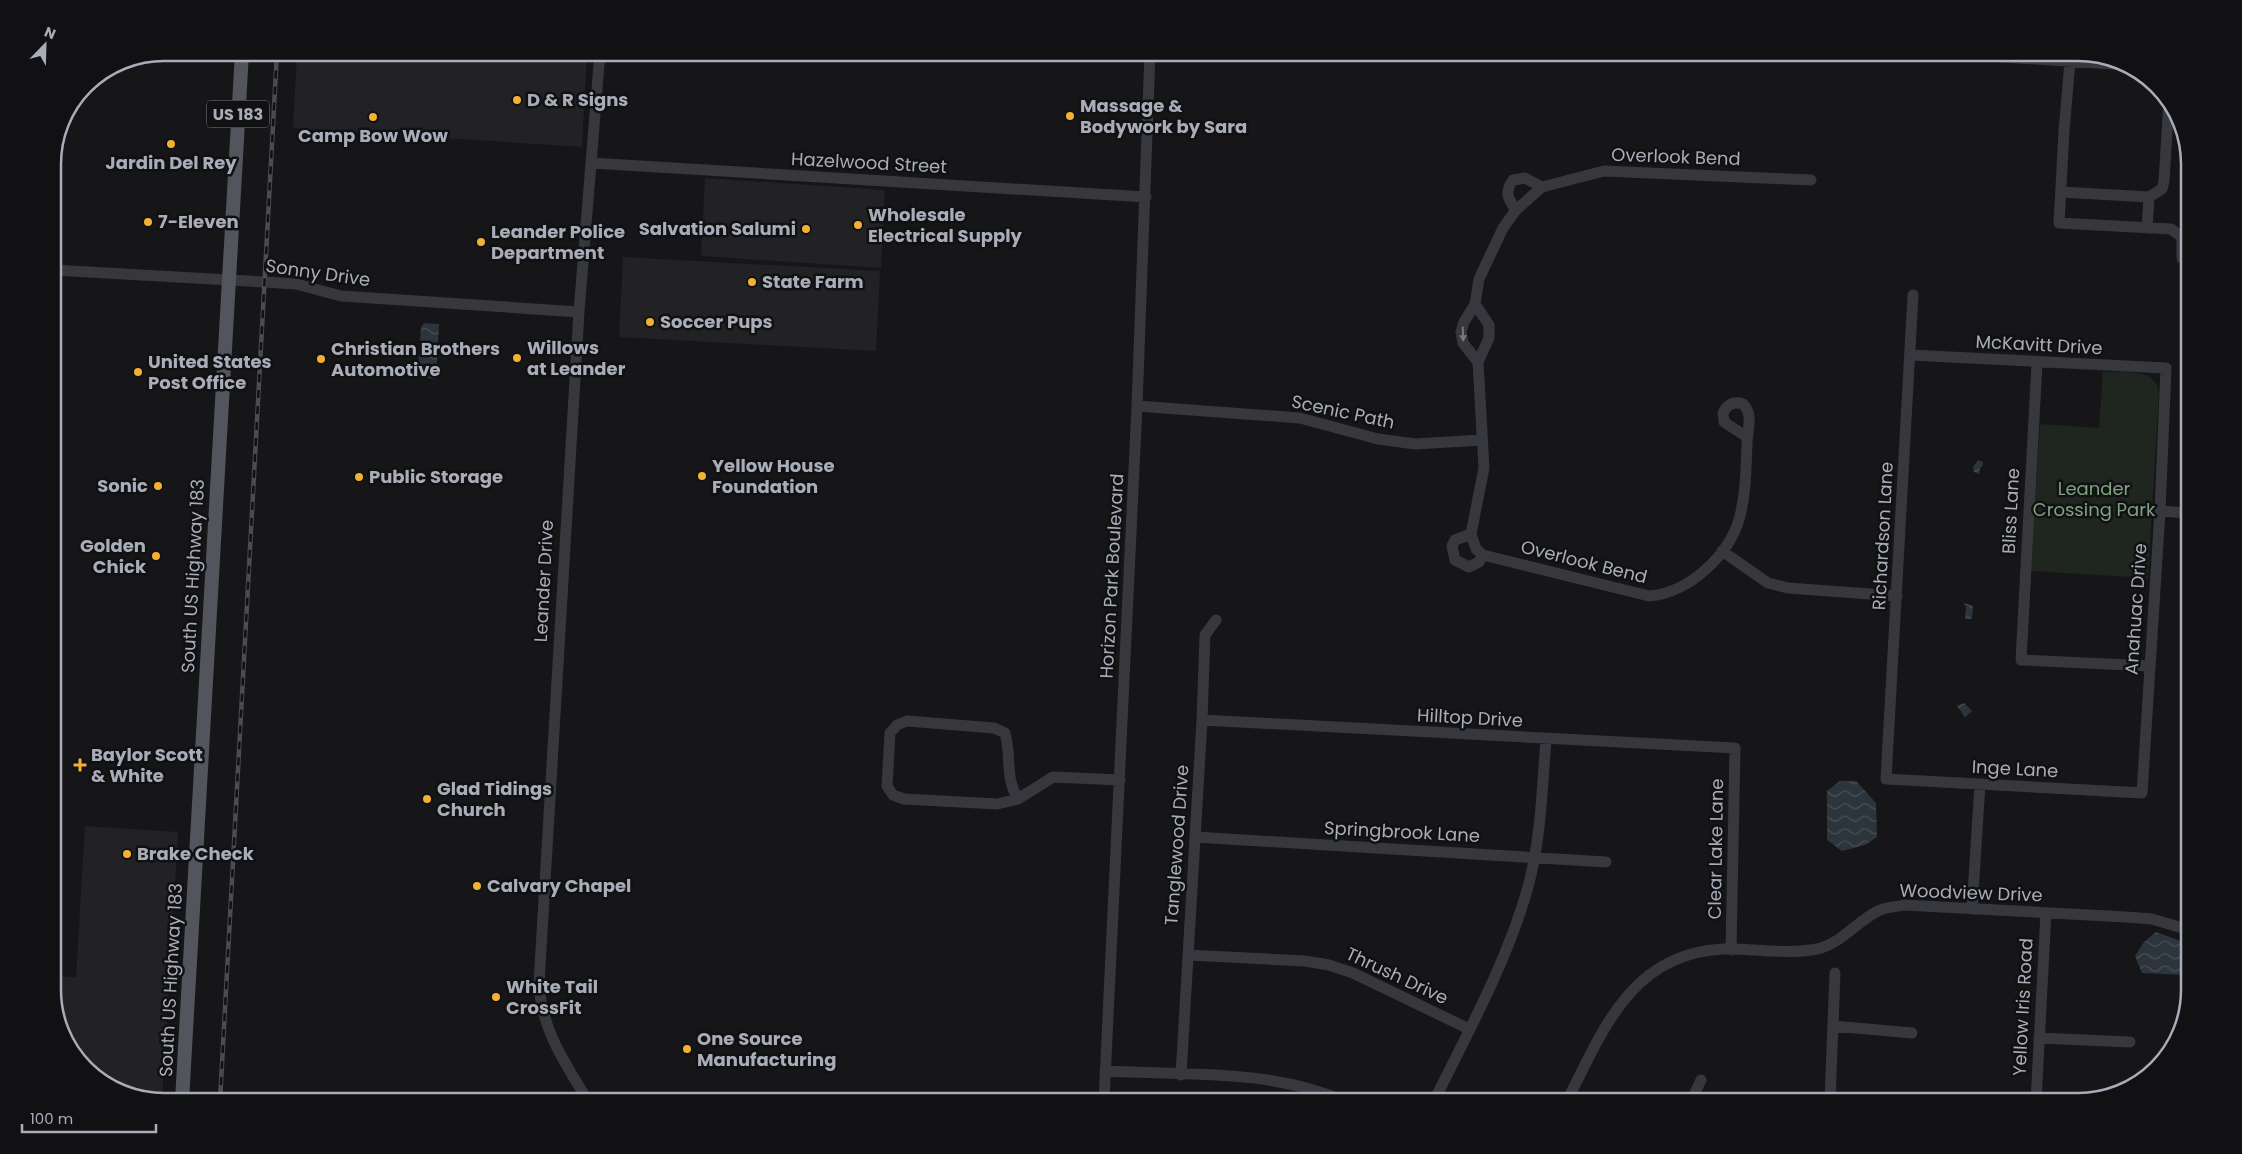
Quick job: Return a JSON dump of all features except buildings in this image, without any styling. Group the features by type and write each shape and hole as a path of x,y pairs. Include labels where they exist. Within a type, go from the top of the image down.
{"main road":[{"name":"South US Highway 183","path":"183,1093 241,61"}],"street":[{"name":"Leander Drive","path":"583,1093 551,1038 543,1017 539,983 578,312 599,61"},
{"name":"Horizon Park Boulevard","path":"1104,1093 1137,406 1150,61"},
{"path":"2097,63 2070,61 2059,223 2171,229 2181,236"},
{"path":"2061,192 2149,197 2162,189 2168,116"},
{"name":"Hazelwood Street","path":"591,163 1146,197"},
{"name":"Overlook Bend","path":"1478,362 1463,343 1461,332 1464,322 1475,304 1479,280 1492,248 1516,210 1542,187 1604,171 1811,180"},
{"path":"1516,210 1507,194 1513,180 1525,178 1542,187"},
{"path":"2147,228 2149,197"},
{"name":"Sonny Drive","path":"61,270 296,284 341,296 369,299 578,312"},
{"name":"Richardson Lane","path":"1886,779 1913,295"},
{"path":"1472,534 1455,540 1452,546 1455,560 1469,567 1478,562 1483,555 1476,550 1472,534 1484,468 1478,362 1489,338 1489,325 1475,304"},
{"name":"McKavitt Drive","path":"1911,355 2037,363 2166,368"},
{"name":"Bliss Lane","path":"2037,363 2021,660 2149,666"},
{"name":"Anahuac Drive","path":"2142,793 2160,511 2166,368"},
{"name":"Scenic Path","path":"1137,406 1300,418 1378,439 1415,444 1482,440"},
{"name":"Overlook Bend","path":"1483,555 1649,596 1665,595 1680,588 1710,566 1722,551 1741,511 1746,488 1747,437"},
{"path":"2160,511 2181,512"},
{"path":"1722,551 1768,583 1788,588 1897,596"},
{"name":"Tanglewood Drive","path":"1181,1075 1202,720 1205,635 1216,620"},
{"name":"Hilltop Drive","path":"1202,720 1546,740 1735,748"},
{"path":"1018,799 1011,787 1008,773 1008,742 1005,733 994,728 907,721 896,725 890,733 887,786 893,795 904,799 997,804 1018,799 1053,777 1120,780"},
{"path":"1438,1093 1513,934 1528,886 1540,815 1546,740"},
{"name":"Clear Lake Lane","path":"1731,950 1735,748"},
{"name":"Inge Lane","path":"1886,779 2142,793"},
{"path":"1972,909 1980,784"},
{"name":"Springbrook Lane","path":"1194,837 1606,862"},
{"name":"Woodview Drive","path":"1572,1093 1609,1019 1620,1003 1638,984 1659,968 1681,958 1705,952 1731,950 1819,949 1844,935 1878,910 1904,905 2152,919 2181,927"},
{"name":"Yellow Iris Road","path":"2036,1093 2046,913"},
{"name":"Thrush Drive","path":"1188,955 1305,961 1330,965 1353,973 1470,1029"},
{"path":"1830,1093 1835,973"},
{"path":"1833,1026 1912,1032"},
{"path":"2039,1038 2130,1042"},
{"path":"1105,1072 1181,1075 1283,1083 1321,1093"},
{"path":"1694,1093 1701,1080"}],"shaded area":[{"path":"297,61 587,61 582,147 293,128"},
{"path":"705,178 885,190 881,268 701,256"},
{"path":"623,257 880,271 876,351 619,337"},
{"path":"85,826 178,832 162,1093 125,1085 107,1075 87,1058 72,1035 63,1010 61,996 61,976 76,977"}],"green space":[{"name":"Leander Crossing Park","path":"2103,372 2128,372 2145,375 2156,384 2159,392 2148,578 2031,571 2040,424 2099,428"}],"water":[{"path":"424,323 439,324 436,379 418,377 421,327"},
{"path":"1978,460 1983,462 1979,474 1974,472 1973,467"},
{"path":"1964,603 1973,606 1972,619 1965,619 1966,607"},
{"path":"1964,703 1972,711 1965,717 1957,706"},
{"path":"1840,781 1856,781 1876,803 1877,837 1865,845 1842,851 1827,840 1827,791"},
{"path":"2156,932 2181,941 2181,975 2142,973 2135,956 2144,942"}],"railway":[{"path":"220,1093 277,61"}],"place":[{"name":"D & R Signs","path":"517,100"},
{"name":"Massage & Bodywork by Sara","path":"1070,116"},
{"name":"Camp Bow Wow","path":"373,117"},
{"name":"Jardin Del Rey","path":"171,144"},
{"name":"7-Eleven","path":"148,222"},
{"name":"Wholesale Electrical Supply","path":"858,225"},
{"name":"Salvation Salumi","path":"806,229"},
{"name":"Leander Police Department","path":"481,242"},
{"name":"State Farm","path":"752,282"},
{"name":"Soccer Pups","path":"650,322"},
{"name":"Willows at Leander","path":"517,358"},
{"name":"Christian Brothers Automotive","path":"321,359"},
{"name":"United States Post Office","path":"138,372"},
{"name":"Yellow House Foundation","path":"702,476"},
{"name":"Public Storage","path":"359,477"},
{"name":"Sonic","path":"158,486"},
{"name":"Golden Chick","path":"156,556"},
{"name":"Baylor Scott & White","path":"80,765"},
{"name":"Glad Tidings Church","path":"427,799"},
{"name":"Brake Check","path":"127,854"},
{"name":"Calvary Chapel","path":"477,886"},
{"name":"White Tail CrossFit","path":"496,997"},
{"name":"One Source Manufacturing","path":"687,1049"}]}
